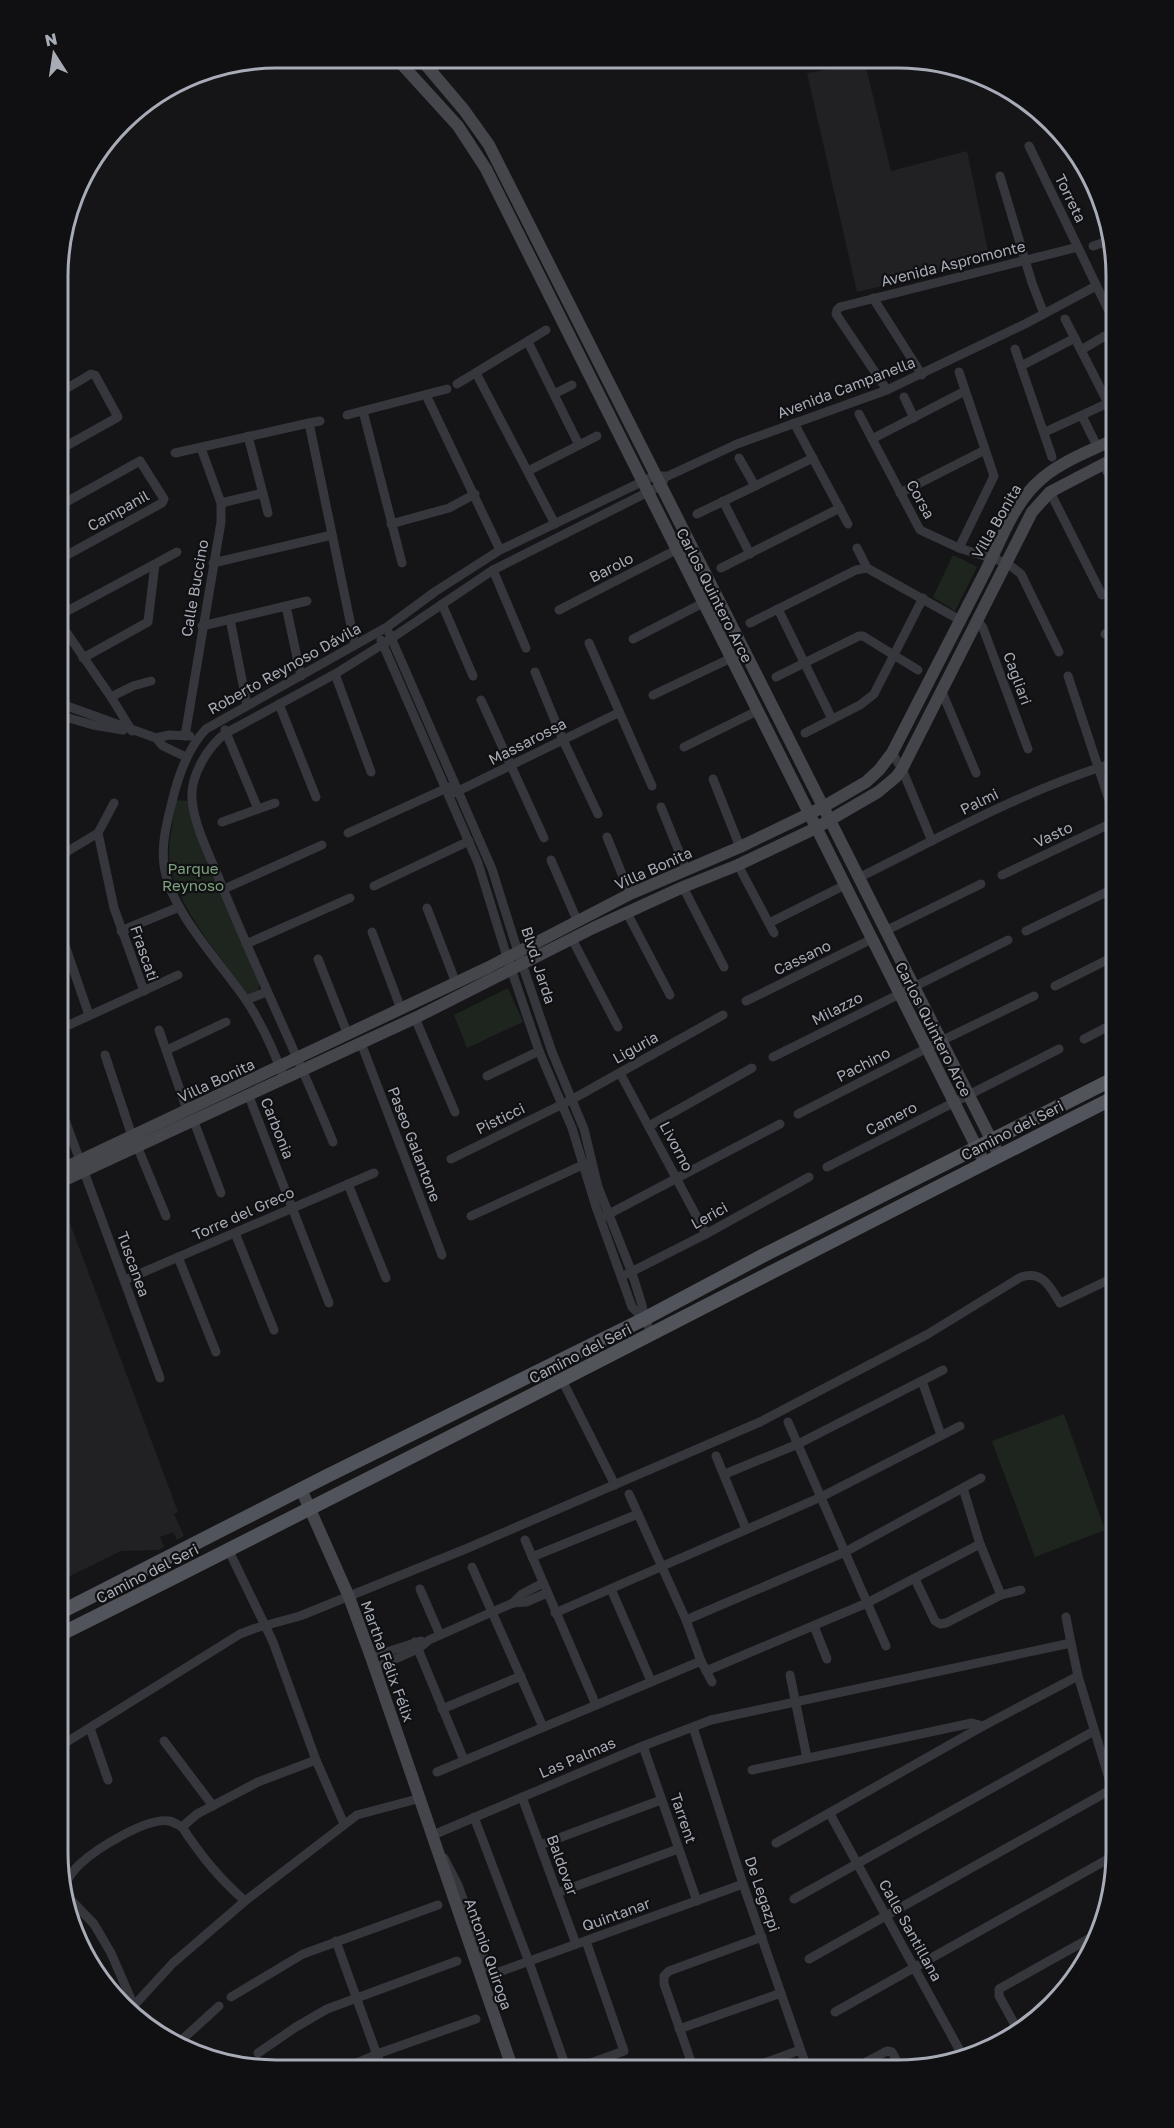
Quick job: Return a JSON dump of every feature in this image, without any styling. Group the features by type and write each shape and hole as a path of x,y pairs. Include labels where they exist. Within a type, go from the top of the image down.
{"main road":[{"name":"Camino del Seri","path":"68,1608 301,1489 644,1319 766,1254 1106,1083"},
{"name":"Camino del Seri","path":"68,1631 653,1335 760,1277 1106,1102"},
{"path":"760,1277 766,1254"}],"street":[{"name":"Carlos Quintero Arce","path":"405,68 458,126 486,169 984,1162"},
{"name":"Carlos Quintero Arce","path":"428,68 464,110 489,145 661,479 744,652 999,1155"},
{"name":"Torreta","path":"1029,146 1106,306"},
{"path":"1000,176 1044,314"},
{"path":"1093,246 1104,242"},
{"name":"Avenida Aspromonte","path":"887,390 836,314 840,307 1078,247"},
{"name":"Avenida Campanella","path":"661,479 736,444 887,390 922,375 1096,286"},
{"path":"873,298 922,375"},
{"path":"561,321 575,315"},
{"path":"1065,319 1106,399"},
{"path":"457,384 546,330"},
{"path":"1081,350 1105,336"},
{"path":"1021,366 1075,338"},
{"path":"528,342 579,445"},
{"path":"1015,349 1052,456"},
{"path":"959,372 994,472 994,478 959,548"},
{"path":"476,373 555,524"},
{"path":"68,388 91,374 95,375 118,417 68,445"},
{"path":"554,394 572,385"},
{"path":"347,414 447,388"},
{"path":"872,439 966,392"},
{"path":"426,395 475,494 498,547"},
{"path":"904,398 914,418"},
{"path":"1045,432 1106,404"},
{"path":"363,411 402,564"},
{"name":"Corsa","path":"859,414 920,530 959,548 1007,563"},
{"path":"1082,416 1098,448"},
{"path":"175,453 320,421"},
{"path":"309,423 355,645"},
{"path":"794,423 848,524"},
{"path":"248,436 268,513"},
{"path":"528,471 597,436"},
{"name":"Villa Bonita","path":"300,1064 348,1035 512,955 577,920 630,894 740,847 809,814 866,782 892,753 1018,508 1036,483 1056,469 1106,444"},
{"name":"Calle Buccino","path":"185,736 219,532 221,503 201,448"},
{"path":"900,493 986,450"},
{"path":"740,458 755,486"},
{"path":"697,514 813,458"},
{"name":"Campanil","path":"68,501 140,462 164,499 162,503 68,555"},
{"name":"Villa Bonita","path":"68,1176 81,1166 282,1072 361,1043 415,1018 572,939 816,828 878,792 902,769 1032,512 1050,492 1106,462"},
{"path":"1103,464 1106,470"},
{"name":"Roberto Reynoso Dávila","path":"191,798 197,773 206,752 217,740 228,737 279,704 334,674 493,570 661,479"},
{"name":"Roberto Reynoso Dávila","path":"282,1072 260,1023 179,907 168,882 163,855 167,823 186,757 206,729 382,630 498,547 644,488"},
{"path":"1050,492 1102,595"},
{"path":"221,503 263,493"},
{"path":"391,524 449,508 475,494"},
{"path":"723,501 750,554"},
{"path":"721,568 840,508"},
{"path":"213,563 332,535"},
{"path":"858,548 867,568 960,620"},
{"name":"Barolo","path":"559,610 676,550"},
{"path":"68,611 177,552"},
{"path":"1007,563 1021,574 1059,652"},
{"path":"83,658 148,622 155,564"},
{"path":"750,623 856,570 867,568"},
{"path":"493,570 526,648"},
{"path":"805,733 874,694 922,598"},
{"path":"202,626 307,601"},
{"path":"633,639 703,603"},
{"path":"442,604 473,676"},
{"path":"286,606 301,676"},
{"path":"778,609 832,719"},
{"path":"230,619 247,705"},
{"name":"Cagliari","path":"977,620 983,628 1028,749"},
{"name":"Blvd. Jarda","path":"382,630 451,790 492,870 512,955"},
{"path":"68,635 132,731"},
{"path":"776,677 859,636 863,636 918,670"},
{"path":"589,643 652,786"},
{"path":"653,695 744,652"},
{"path":"535,672 563,740 598,814"},
{"path":"334,674 371,772"},
{"path":"1068,676 1106,794"},
{"path":"111,697 133,686 151,681"},
{"path":"942,692 976,773"},
{"path":"482,700 544,838"},
{"path":"279,704 316,797"},
{"path":"68,706 96,715 132,731"},
{"path":"684,747 757,711"},
{"name":"Massarossa","path":"348,833 511,767 618,713"},
{"path":"68,719 156,738 169,735 198,738"},
{"path":"222,719 258,809"},
{"path":"156,738 162,746 186,757"},
{"path":"892,753 902,769 932,841"},
{"name":"Palmi","path":"858,878 1026,795 1106,765"},
{"path":"713,779 740,847"},
{"name":"Blvd. Jarda","path":"451,790 466,843 483,877 512,955 584,1129 587,1163"},
{"path":"174,793 191,798 198,824 228,887 246,944 333,1142"},
{"path":"68,851 98,833 114,803"},
{"path":"222,822 275,803"},
{"path":"661,807 686,869"},
{"name":"Vasto","path":"1002,875 1106,828"},
{"name":"Frascati","path":"68,1025 144,991 121,931 98,833"},
{"path":"607,837 630,894"},
{"path":"374,886 466,843"},
{"path":"228,887 322,845"},
{"path":"551,860 577,920"},
{"path":"738,865 774,933"},
{"path":"885,931 981,884"},
{"path":"769,923 845,885"},
{"path":"683,887 724,967"},
{"path":"1026,931 1106,892"},
{"path":"246,944 350,898"},
{"path":"121,931 179,907"},
{"path":"427,908 456,983"},
{"path":"627,913 670,995"},
{"path":"372,932 401,1009"},
{"path":"572,939 618,1027"},
{"name":"Cassano","path":"746,1001 872,939"},
{"name":"Milazzo","path":"773,1058 1008,940"},
{"path":"68,955 89,1015"},
{"path":"318,959 348,1035"},
{"path":"1055,986 1106,960"},
{"name":"Blvd. Jarda","path":"517,967 539,1051 587,1163 627,1274 642,1305 644,1319 653,1335"},
{"path":"144,991 178,975"},
{"path":"246,1000 266,992"},
{"name":"Pachino","path":"798,1114 1034,996"},
{"name":"Liguria","path":"562,1105 723,1015"},
{"path":"415,1018 454,1112"},
{"path":"167,1050 226,1022"},
{"path":"1084,1038 1106,1028"},
{"path":"159,1030 221,1193"},
{"name":"Paseo Galantone","path":"361,1043 442,1255"},
{"name":"Camero","path":"827,1167 1059,1049"},
{"path":"487,1076 539,1051"},
{"path":"105,1055 135,1141 166,1216"},
{"path":"650,1125 752,1068"},
{"name":"Villa Bonita","path":"190,1114 248,1094 282,1072"},
{"name":"Livorno","path":"620,1073 650,1125 706,1234"},
{"name":"Carbonia","path":"248,1094 329,1302"},
{"name":"Pisticci","path":"451,1159 562,1105"},
{"path":"605,1216 780,1124"},
{"name":"Tuscanea","path":"68,1129 160,1378"},
{"path":"471,1216 587,1163"},
{"name":"Villa Bonita","path":"68,1169 81,1166"},
{"name":"Torre del Greco","path":"125,1280 374,1173"},
{"name":"Lerici","path":"627,1274 706,1234 809,1177"},
{"path":"348,1184 386,1278"},
{"path":"235,1233 274,1330"},
{"path":"178,1257 216,1352"},
{"path":"68,1741 226,1641 248,1630 291,1619 349,1597 760,1422 928,1334 1021,1277 1041,1276 1060,1303 1106,1281"},
{"path":"725,1474 798,1444 943,1370"},
{"path":"562,1380 615,1485"},
{"path":"922,1381 941,1436"},
{"path":"788,1422 886,1646"},
{"path":"555,1613 821,1497 960,1426"},
{"path":"716,1456 746,1529"},
{"path":"686,1620 844,1552 981,1478"},
{"path":"963,1488 980,1544 1001,1595"},
{"name":"Martha Félix Félix","path":"301,1489 349,1597 438,1847"},
{"path":"629,1494 712,1682"},
{"path":"532,1557 639,1514"},
{"path":"525,1540 596,1705"},
{"path":"706,1671 867,1603 980,1544"},
{"path":"228,1551 279,1656 316,1760 344,1824"},
{"path":"472,1567 543,1727"},
{"path":"915,1579 935,1621 940,1624 1001,1595 1021,1590"},
{"path":"373,1663 513,1603 526,1602 545,1588"},
{"path":"420,1589 440,1635"},
{"path":"611,1589 651,1681"},
{"path":"1066,1617 1078,1676 1106,1770"},
{"path":"813,1626 828,1659"},
{"name":"Las Palmas","path":"433,1835 643,1746 711,1720 1071,1643"},
{"path":"417,1645 464,1760"},
{"path":"437,1772 701,1661"},
{"path":"790,1675 807,1758"},
{"path":"442,1709 521,1676"},
{"path":"776,1843 983,1726 1078,1676"},
{"path":"752,1770 972,1723 983,1726"},
{"name":"De Legazpi","path":"693,1727 743,1884 804,2060"},
{"path":"90,1728 108,1780"},
{"path":"794,1899 1094,1731"},
{"path":"164,1741 213,1806"},
{"name":"Tarrent","path":"643,1746 697,1901"},
{"path":"182,1827 193,1817 276,1774 316,1760"},
{"path":"809,1959 1106,1792"},
{"name":"Baldovar","path":"522,1797 557,1893 581,1943 626,2055 607,2060"},
{"path":"134,2005 173,1963 245,1901 344,1824 357,1815 421,1798"},
{"path":"540,1845 661,1800"},
{"name":"Calle Santillana","path":"830,1814 960,2051"},
{"path":"474,1817 565,2060"},
{"path":"69,1879 79,1865 91,1855 123,1834 164,1821 173,1822 182,1827 220,1879 245,1901"},
{"name":"Quintanar","path":"438,1847 458,1886 487,1966 499,1972 743,1884"},
{"name":"Antonio Quiroga","path":"438,1847 510,2060"},
{"path":"557,1893 678,1849"},
{"path":"835,2012 1106,1860"},
{"path":"74,1904 94,1924 111,1953 128,2000"},
{"path":"231,1997 303,1954 438,1905"},
{"path":"690,2060 664,1984 666,1973 762,1937"},
{"path":"1015,2024 999,1996 999,1989 1087,1940"},
{"path":"336,1941 379,2060"},
{"path":"258,2053 327,2009 457,1961"},
{"path":"679,2029 781,1993"},
{"path":"183,2039 219,2006"},
{"path":"363,2060 476,2019"},
{"path":"772,2060 800,2050"},
{"path":"869,2060 886,2051 892,2052 896,2060"}],"shaded area":[{"path":"836,68 866,68 891,171 967,151 990,260 857,292 807,73"},
{"path":"68,1218 178,1512 174,1514 184,1536 177,1540 173,1532 160,1537 164,1547 158,1550 121,1551 68,1577"}],"green space":[{"path":"953,555 977,567 955,611 933,597"},
{"name":"Parque Reynoso","path":"176,800 188,801 192,806 260,980 258,990 249,996 200,929 178,891 169,856"},
{"path":"508,988 523,1022 467,1048 454,1015"},
{"path":"1064,1414 1105,1530 1035,1557 992,1441"}]}
